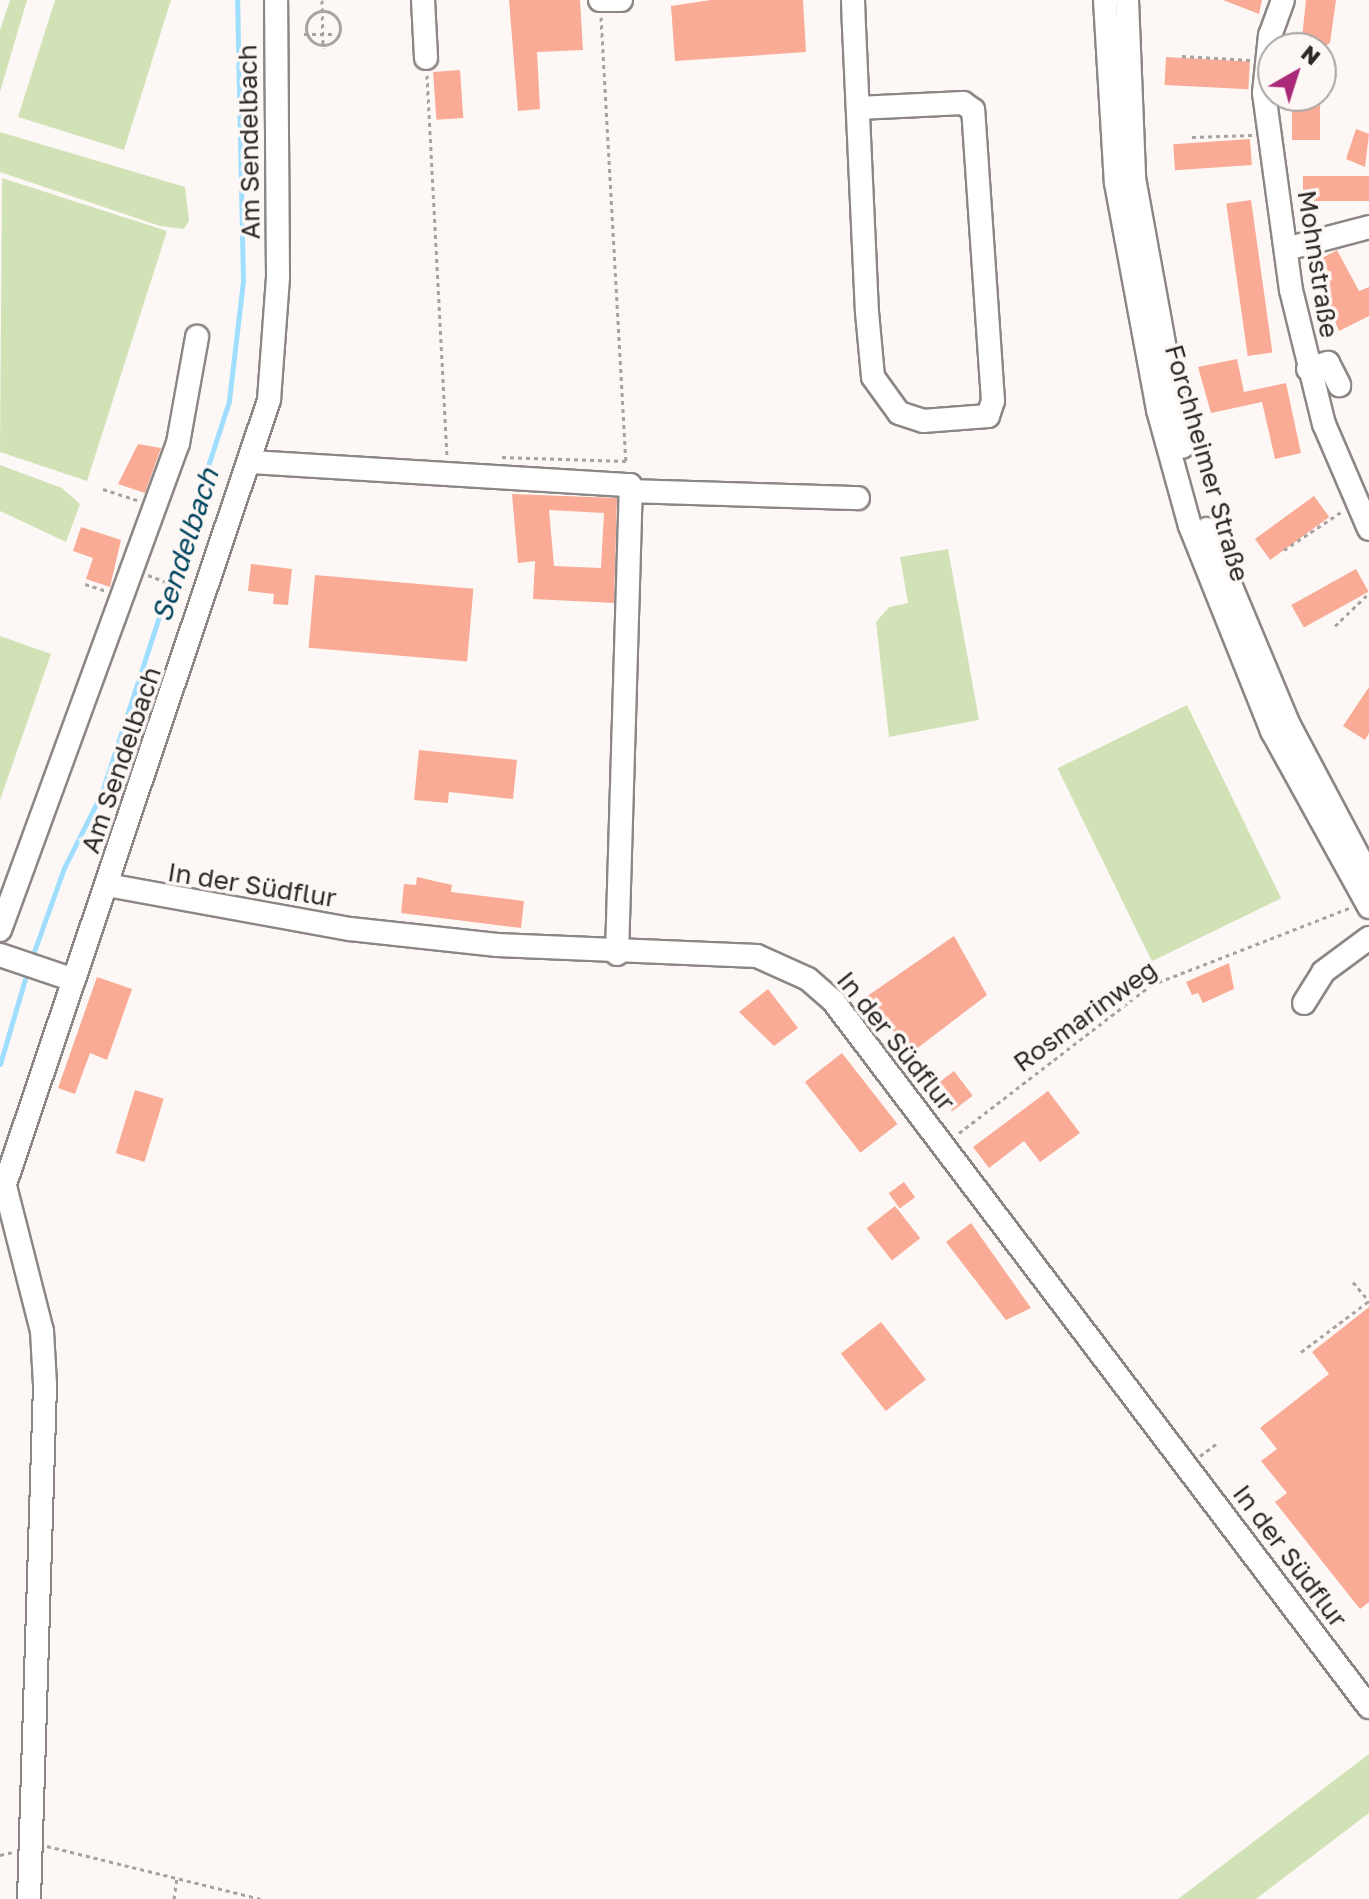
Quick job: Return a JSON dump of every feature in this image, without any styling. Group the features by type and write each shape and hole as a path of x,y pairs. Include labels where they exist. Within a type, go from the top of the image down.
{"street":[{"name":"Am Sendelbach","path":"3,1192 251,462 276,352 276,0"},
{"path":"423,0 426,58"},
{"path":"853,0 858,108 873,377 899,413 923,421 988,416 981,157 973,110 963,103 858,108"},
{"name":"Forchheimer Straße","path":"1105,0 1118,197 1158,410 1186,512 1272,731 1359,908"},
{"name":"Forchheimer Straße","path":"1127,0 1134,178 1160,350 1187,465 1242,624 1369,876"},
{"name":"Mohnstraße","path":"1275,32 1283,0"},
{"name":"Mohnstraße","path":"1269,112 1286,249 1308,369 1355,502 1369,529"},
{"path":"1286,249 1369,227"},
{"path":"0,930 156,507 192,396 197,337"},
{"path":"1308,369 1328,363 1339,385"},
{"path":"251,462 630,488 858,498"},
{"path":"617,954 630,488"},
{"name":"In der Südflur","path":"107,885 350,929 617,954 757,956 782,964 834,1002 1369,1707"},
{"path":"1304,1003 1323,972 1369,938"},
{"path":"9,958 74,980"},
{"path":"3,1192 42,1331 45,1371 35,1845 29,1899"}],"path":[{"path":"322,0 323,50"},
{"path":"607,0 626,461 630,488"},
{"path":"310,9 335,9 337,34 323,50 310,34 310,9"},
{"path":"304,34 337,34"},
{"path":"1182,56 1257,60"},
{"path":"426,58 446,455 461,455"},
{"path":"1192,137 1270,134"},
{"path":"491,456 626,461"},
{"path":"103,489 156,507"},
{"path":"1284,550 1355,502"},
{"path":"155,577 190,590"},
{"path":"1335,626 1369,593"},
{"name":"Rosmarinweg","path":"944,1145 1151,985 1359,908"},
{"path":"1301,1352 1369,1301 1353,1282"},
{"path":"1248,1525 1265,1512"},
{"path":"35,1845 261,1899"},
{"path":"174,1899 177,1877"}],"green space":[{"path":"10,0 27,0 0,92 0,30"},
{"path":"55,0 171,0 124,150 18,117"},
{"path":"0,132 185,187 189,221 184,229 160,226 0,172"},
{"path":"2,178 167,231 87,481 0,452"},
{"path":"0,465 62,488 80,504 66,542 0,511"},
{"path":"948,549 979,720 889,737 876,622 889,607 908,603 900,557"},
{"path":"0,636 51,654 0,800"},
{"path":"1187,705 1281,898 1152,961 1058,768"},
{"path":"1369,1754 1369,1813 1256,1899 1178,1899"}],"building":[{"path":"509,0 580,0 583,50 537,52 540,109 518,111"},
{"path":"711,0 803,0 806,52 675,61 671,6"},
{"path":"1223,0 1262,0 1259,14"},
{"path":"1306,0 1336,0 1332,32 1303,32"},
{"path":"1166,57 1250,61 1248,89 1165,85"},
{"path":"460,70 463,118 436,120 433,72"},
{"path":"1292,112 1320,112 1320,140 1292,140"},
{"path":"1356,129 1369,134 1365,167 1346,159"},
{"path":"1250,139 1252,165 1175,170 1173,144"},
{"path":"1303,176 1369,176 1369,201 1303,201"},
{"path":"1251,200 1272,353 1248,356 1226,203"},
{"path":"1337,250 1359,291 1369,287 1369,316 1339,331 1311,264"},
{"path":"1237,359 1244,392 1286,383 1301,453 1275,459 1262,402 1211,413 1198,367"},
{"path":"138,444 161,448 145,493 118,484"},
{"path":"512,494 617,498 614,603 533,599 535,561 518,563","holes":["549,510 604,513 601,568 554,566"]},
{"path":"1314,496 1329,517 1270,560 1255,539"},
{"path":"81,527 121,540 110,587 86,579 93,558 73,551"},
{"path":"251,564 292,569 288,605 273,604 274,594 248,591"},
{"path":"1356,569 1369,592 1304,628 1291,605"},
{"path":"315,575 473,589 467,662 309,648"},
{"path":"1369,687 1369,733 1365,740 1343,726"},
{"path":"419,750 517,760 513,799 449,792 448,803 414,800"},
{"path":"417,877 452,885 451,892 524,901 521,928 401,913 404,884 416,885"},
{"path":"954,936 987,995 911,1053 866,997"},
{"path":"1229,963 1234,989 1203,1003 1198,993 1192,995 1186,982"},
{"path":"97,977 132,989 107,1060 90,1053 75,1094 58,1088"},
{"path":"768,989 798,1028 774,1046 739,1012"},
{"path":"842,1053 897,1124 860,1153 805,1082"},
{"path":"954,1071 973,1096 952,1111 933,1087"},
{"path":"135,1090 164,1099 144,1162 116,1153"},
{"path":"1048,1091 1080,1133 1040,1162 1024,1141 989,1168 973,1147"},
{"path":"904,1182 915,1197 900,1209 889,1193"},
{"path":"895,1206 920,1238 892,1260 867,1228"},
{"path":"971,1223 1031,1308 1006,1320 946,1242"},
{"path":"1369,1307 1369,1602 1360,1609 1275,1502 1287,1493 1261,1461 1277,1449 1260,1428 1329,1374 1312,1352"},
{"path":"881,1322 926,1380 886,1411 841,1353"}],"waterway":[{"name":"Sendelbach","path":"31,960 64,868 102,792 229,400 243,281 237,0"},
{"name":"Sendelbach","path":"0,1064 28,969"}]}
